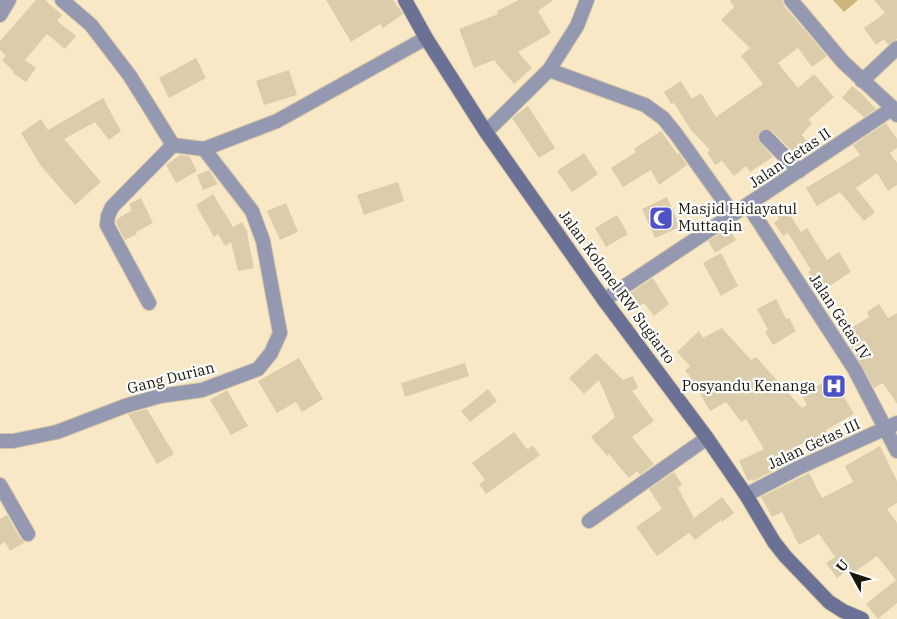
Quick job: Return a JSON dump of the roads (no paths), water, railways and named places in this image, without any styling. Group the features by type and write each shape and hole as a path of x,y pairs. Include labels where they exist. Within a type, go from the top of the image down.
{"main road":[{"name":"Jalan Kolonel RW Sugiarto","path":"405,0 426,38 486,132 604,300 707,438 746,495 774,542 829,602 843,611 862,619"}],"street":[{"path":"0,15 9,0"},
{"path":"62,0 91,25 130,76 173,145"},
{"path":"486,132 549,70 576,26 587,0"},
{"path":"791,0 843,62 895,112"},
{"path":"173,145 204,149 277,121 426,38"},
{"path":"862,81 897,48"},
{"path":"549,70 645,105 663,118 733,214"},
{"name":"Jalan Getas II","path":"604,300 798,171 895,112"},
{"path":"766,138 798,171"},
{"path":"149,303 107,225 108,216 112,206 173,145"},
{"name":"Gang Durian","path":"0,441 13,441 57,432 126,406 160,396 202,390 258,369 271,353 280,333 263,242 252,211 204,149"},
{"name":"Jalan Getas IV","path":"748,205 891,426 897,451"},
{"name":"Jalan Getas III","path":"746,495 798,468 891,426"},
{"path":"590,521 707,438"},
{"path":"0,485 28,534"}],"place":[{"name":"Masjid Hidayatul Muttaqin","path":"661,218"},
{"name":"Posyandu Kenanga","path":"834,386"}]}
